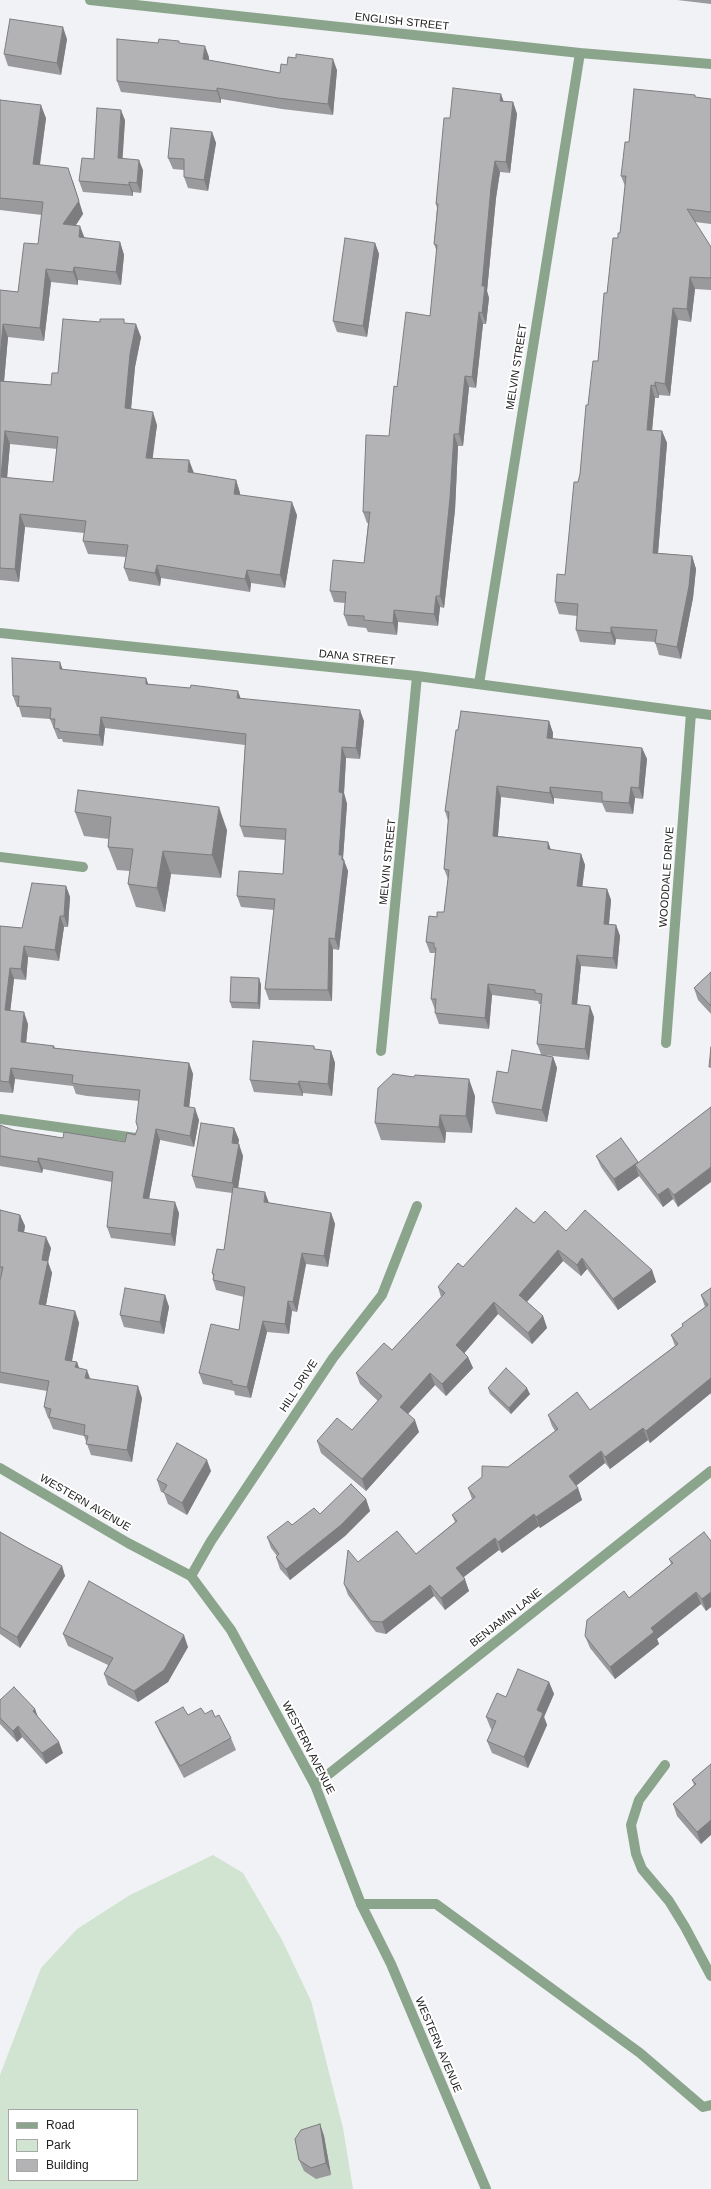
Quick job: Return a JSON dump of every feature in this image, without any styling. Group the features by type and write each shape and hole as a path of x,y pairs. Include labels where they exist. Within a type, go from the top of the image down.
{"street":[{"name":"ENGLISH STREET","path":"90,0 580,53 711,64"},
{"name":"MELVIN STREET","path":"479,684 580,53"},
{"name":"DANA STREET","path":"0,633 417,676 711,715"},
{"name":"MELVIN STREET","path":"381,1051 417,676"},
{"name":"WOODDALE DRIVE","path":"666,1043 691,713"},
{"path":"0,857 83,867"},
{"path":"0,1119 136,1138"},
{"name":"HILL DRIVE","path":"191,1576 211,1541 333,1358 382,1295 417,1206"},
{"name":"WESTERN AVENUE","path":"0,1468 128,1543 191,1576 231,1630 315,1785 362,1904 391,1964 486,2189"},
{"name":"BENJAMIN LANE","path":"315,1785 711,1471"},
{"path":"665,1765 639,1800 631,1825 636,1854 642,1870 669,1901 685,1927 711,1976"},
{"path":"362,1904 436,1904 640,2053 703,2107 711,2105"}],"green space":[{"path":"213,1855 243,1873 282,1940 311,2001 343,2128 353,2189 0,2189 0,2075 41,1968 77,1929 130,1895"}],"building":[{"path":"10,19 63,27 57,63 4,54"},
{"path":"117,39 158,43 159,39 205,46 203,59 280,73 281,64 287,65 288,57 296,58 296,54 333,59 328,104 217,88 217,91 117,81"},
{"path":"453,88 501,94 500,101 513,102 506,162 495,161 491,187 482,286 485,286 482,313 479,312 472,377 465,376 459,434 454,434 450,498 440,596 436,596 434,614 394,610 393,623 364,620 364,616 344,615 346,592 330,591 333,560 364,563 370,512 363,512 366,435 389,436 394,386 397,387 406,312 430,316 437,245 434,244 438,204 436,204 444,118 450,118"},
{"path":"634,89 695,95 695,97 711,99 711,212 687,209 711,247 711,278 690,277 687,309 673,308 665,384 655,382 655,386 651,385 647,430 662,431 653,553 692,556 689,586 677,647 655,643 657,630 611,627 611,633 576,630 578,604 555,602 557,574 565,575 574,482 578,482 580,474 586,405 588,405 593,361 598,361 604,293 607,293 613,238 618,238 618,233 620,233 626,176 621,176 625,142 629,142"},
{"path":"0,100 41,105 33,164 68,168 79,201 63,224 80,226 79,237 120,242 116,272 74,267 73,272 46,269 40,328 3,324 0,359 0,290 18,292 24,243 38,244 43,202 0,198"},
{"path":"97,108 121,110 118,158 139,160 137,183 129,182 129,185 79,181 82,158 94,159"},
{"path":"171,128 212,132 204,180 184,177 184,159 168,158"},
{"path":"345,238 375,243 363,326 333,321"},
{"path":"63,319 100,322 100,319 124,319 124,323 136,324 130,354 125,408 153,412 146,458 189,460 188,472 236,480 234,494 292,502 280,575 247,570 245,579 157,565 155,573 124,568 128,545 83,541 86,521 20,514 15,569 0,568 0,381 51,385 52,373 58,373","holes":["5,431 58,437 53,482 1,477"]},
{"path":"12,658 60,662 60,669 146,678 146,684 190,688 191,685 238,691 237,698 360,710 356,748 342,747 339,792 343,793 339,855 342,855 342,860 344,860 335,939 329,938 328,990 265,989 275,899 237,896 239,871 283,874 286,829 240,826 246,734 101,717 99,735 59,731 59,729 54,728 55,719 50,719 51,708 18,706 19,696 13,696"},
{"path":"461,711 549,721 547,738 642,748 639,788 631,787 629,803 602,801 602,792 550,787 550,793 497,786 493,836 548,842 548,849 581,854 577,886 607,889 604,924 616,925 613,958 577,955 572,1004 590,1006 585,1049 537,1044 542,994 535,993 535,990 488,984 485,1018 435,1013 436,999 431,999 436,948 434,948 434,943 426,942 429,916 437,917 437,912 444,912 449,870 444,869 449,812 445,811 456,730 458,730"},
{"path":"78,790 219,807 212,855 163,851 157,888 128,884 133,849 108,847 111,817 75,812"},
{"path":"32,883 66,886 64,916 60,916 55,950 24,946 21,969 10,968 5,1010 24,1012 21,1042 54,1046 53,1048 189,1063 184,1106 195,1108 190,1136 156,1129 143,1198 175,1202 171,1234 107,1227 113,1172 38,1158 38,1162 0,1156 0,1125 13,1130 63,1138 64,1132 125,1142 127,1133 135,1135 138,1128 136,1122 140,1090 83,1085 72,1083 73,1075 11,1068 9,1082 0,1081 0,926 22,928"},
{"path":"711,972 711,1006 694,988"},
{"path":"231,977 259,978 258,1003 230,1002"},
{"path":"253,1041 314,1046 314,1049 331,1051 328,1084 299,1081 298,1084 250,1080"},
{"path":"711,1047 711,1067 709,1067"},
{"path":"512,1050 553,1057 542,1110 492,1102 497,1071 508,1073"},
{"path":"393,1074 414,1077 415,1075 469,1079 466,1116 440,1115 439,1127 375,1123 378,1088"},
{"path":"711,1107 711,1167 674,1195 668,1188 658,1195 635,1165"},
{"path":"201,1123 234,1128 232,1143 239,1144 232,1183 192,1176"},
{"path":"621,1138 638,1162 614,1179 596,1156"},
{"path":"233,1187 265,1192 264,1202 331,1213 324,1256 302,1253 293,1302 288,1301 285,1324 263,1321 247,1387 232,1384 232,1381 199,1373 211,1324 239,1330 245,1287 213,1280 214,1274 212,1273 217,1249 224,1250"},
{"path":"516,1208 534,1223 545,1211 566,1231 585,1210 652,1270 613,1299 582,1258 577,1265 558,1250 519,1295 543,1316 528,1333 494,1302 456,1345 468,1357 442,1384 430,1373 400,1407 415,1420 362,1479 317,1441 337,1418 352,1430 382,1396 356,1373 384,1343 392,1350 445,1293 438,1287 458,1263 463,1267"},
{"path":"0,1210 20,1215 18,1231 46,1237 42,1260 48,1261 39,1304 75,1311 65,1360 77,1362 75,1367 87,1370 85,1378 138,1386 127,1450 86,1444 88,1436 84,1435 85,1425 49,1417 51,1409 44,1407 49,1381 0,1372 0,1281 3,1267 0,1267"},
{"path":"125,1288 165,1295 160,1322 120,1315"},
{"path":"711,1288 711,1378 646,1431 643,1428 605,1457 601,1451 569,1476 578,1488 536,1517 534,1514 498,1542 495,1538 456,1568 465,1579 441,1598 430,1585 382,1622 371,1621 344,1584 348,1550 358,1562 397,1531 416,1554 457,1521 452,1515 475,1497 468,1488 482,1477 482,1466 508,1467 558,1429 548,1415 577,1392 590,1410 678,1344 671,1335 683,1326 682,1324 708,1305 701,1295"},
{"path":"506,1368 527,1388 509,1408 488,1388"},
{"path":"177,1443 207,1460 182,1503 163,1492 167,1485 157,1480"},
{"path":"351,1484 366,1499 341,1525 286,1569 276,1557 279,1554 267,1537 288,1521 292,1525 314,1508 320,1514"},
{"path":"0,1532 62,1566 17,1637 0,1627"},
{"path":"704,1532 711,1541 711,1592 702,1599 696,1592 651,1628 654,1632 610,1667 585,1636 587,1620 624,1591 629,1598 673,1563 669,1559"},
{"path":"89,1581 184,1635 164,1670 134,1691 104,1674 113,1658 63,1634"},
{"path":"518,1669 549,1682 537,1710 543,1713 524,1757 487,1741 496,1721 486,1717 497,1693 506,1697"},
{"path":"14,1687 35,1709 33,1711 59,1742 42,1753 18,1726 13,1731 0,1718 0,1700"},
{"path":"183,1707 188,1715 201,1708 205,1714 212,1710 215,1717 219,1715 231,1738 180,1766 155,1722"},
{"path":"711,1764 711,1820 697,1832 673,1804 696,1784 692,1780"},
{"path":"320,2124 326,2163 311,2168 299,2160 295,2139 301,2130"}]}
